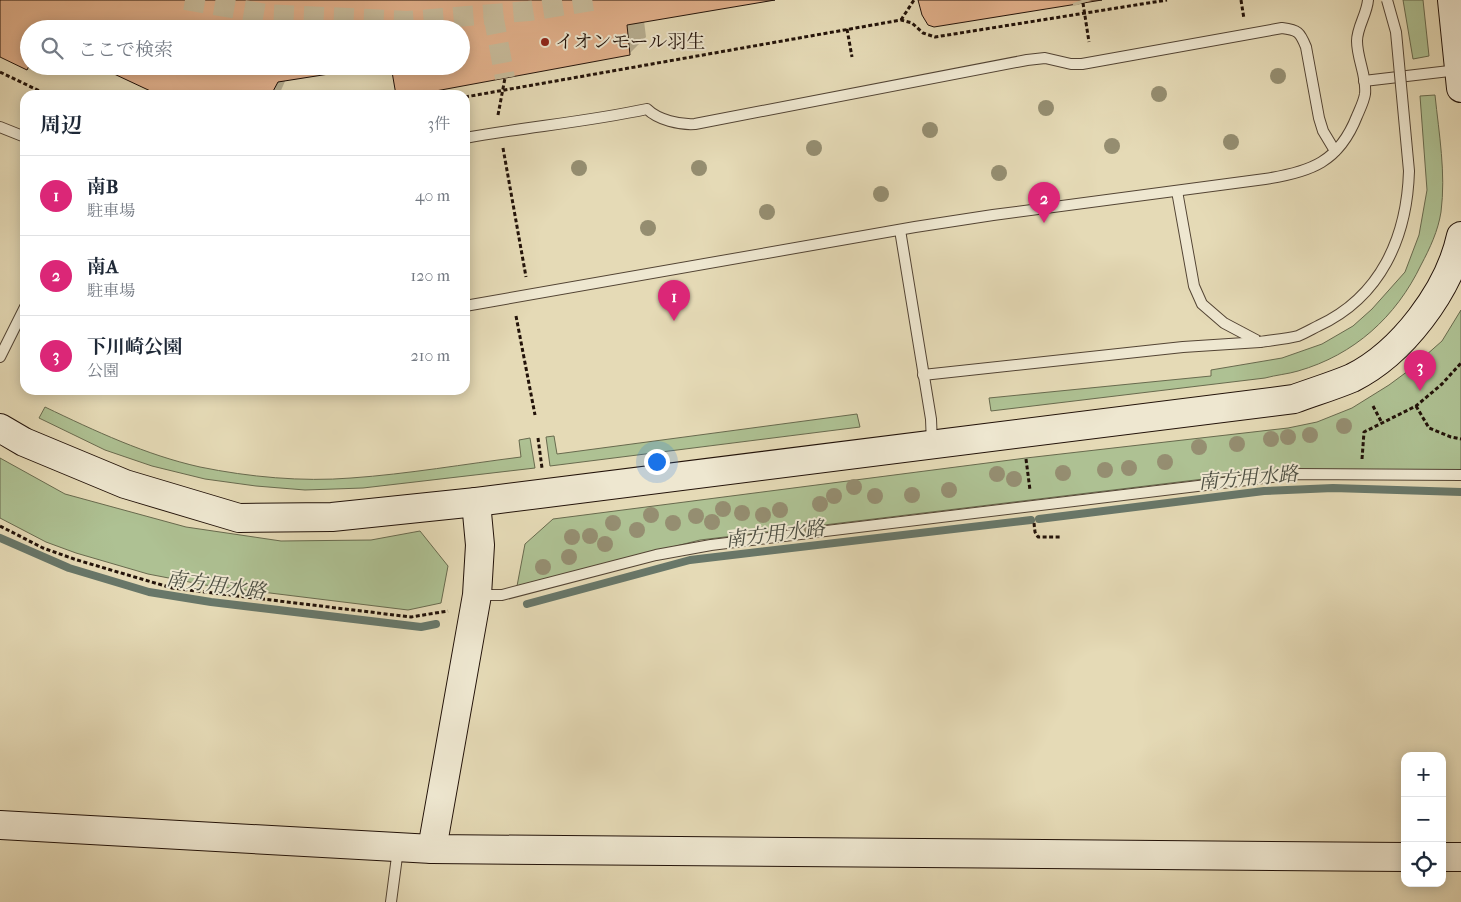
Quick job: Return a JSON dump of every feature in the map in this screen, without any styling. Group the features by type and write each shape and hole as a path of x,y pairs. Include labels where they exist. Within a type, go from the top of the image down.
{"street":[{"path":"1452,0 1460,79"},
{"path":"0,428 24,442 125,484 239,518 332,517 476,502 1294,399 1352,377 1373,365 1396,348 1417,324 1436,296 1459,246 1461,236"},
{"path":"432,849 477,595 480,545 476,502"},
{"path":"0,824 432,849 1401,857"},
{"path":"1446,857 1461,857"}],"lane":[{"path":"470,305 900,230 993,215 1289,175 1312,168 1324,161 1335,151 1352,128 1365,94 1357,39 1368,0"},
{"path":"923,375 1160,350 1260,342 1299,335 1327,322 1350,308 1372,286 1389,259 1404,220 1409,188 1396,32 1387,0"},
{"path":"470,137 647,109 651,113 673,121 695,124 1027,60 1045,58 1071,64 1082,64 1282,28 1295,30 1301,35 1306,47 1322,130 1335,151"},
{"path":"1364,81 1460,79"},
{"path":"0,127 20,135"},
{"path":"1177,191 1194,286 1202,304 1224,324 1260,342"},
{"path":"900,230 931,419 932,444"},
{"path":"0,357 20,316"},
{"path":"477,595 502,595 656,555 710,545 1297,474 1461,475"},
{"path":"391,902 398,847"}],"path":[{"path":"901,20 914,0"},
{"path":"470,96 901,20 912,22 923,33 935,37 1167,0"},
{"path":"1082,3 1089,42"},
{"path":"847,29 852,57"},
{"path":"0,72 38,90"},
{"path":"498,115 505,78"},
{"path":"503,148 526,278"},
{"path":"525,314 515,316 535,415"},
{"path":"1361,474 1364,432 1416,406 1442,384 1461,363"},
{"path":"1373,406 1382,424"},
{"path":"1416,406 1429,428 1461,439"},
{"path":"538,438 542,474"},
{"path":"1025,451 1032,507"},
{"path":"0,526 43,548 172,588 411,617 452,610"},
{"path":"1034,526 1038,537 1060,536"}],"green space":[{"path":"1403,0 1423,0 1429,56 1413,59"},
{"path":"1435,95 1443,183 1441,212 1436,233 1411,284 1399,301 1371,332 1355,344 1318,364 1294,372 1265,378 991,411 989,398 1211,376 1211,370 1282,358 1322,344 1353,326 1372,309 1405,272 1419,235 1427,190 1420,96"},
{"path":"1461,310 1461,471 1278,470 700,540 517,586 525,544 553,519 1026,458 1288,428 1317,422 1352,408 1408,371 1442,341"},
{"path":"45,407 102,433 160,456 200,467 237,474 295,479 332,479 415,471 521,457 519,440 530,438 535,468 363,488 305,490 256,486 205,479 152,466 105,450 39,418"},
{"path":"857,414 860,427 550,466 546,437 554,436 557,454"},
{"path":"0,458 65,494 186,527 281,541 371,540 420,531 448,566 441,603 408,610 205,585 148,574 76,553 46,542 0,518"}],"building":[{"name":"イオンモール羽生","path":"0,0 775,0 627,25 630,55 441,90 395,90 393,75 470,75 470,20 20,20 20,67 0,57"},
{"path":"918,0 1102,0 934,27 928,25 922,15"},
{"path":"116,75 323,75 278,82 274,90 148,90"}],"waterway":[{"name":"南方用水路","path":"1039,519 1264,491 1333,488 1461,492"},
{"name":"南方用水路","path":"527,604 690,560 1031,520"},
{"name":"南方用水路","path":"0,538 69,568 149,592 211,602 421,627 436,624"}],"tunnel":[{"path":"185,0 266,14 387,20"},
{"path":"419,20 529,11 598,0"},
{"path":"493,14 505,78"}],"place":[{"name":"イオンモール羽生","path":"545,42"},
{"name":"南A","path":"1044,223"},
{"name":"南B","path":"674,321"},
{"name":"下川崎公園","path":"1420,391"}]}
